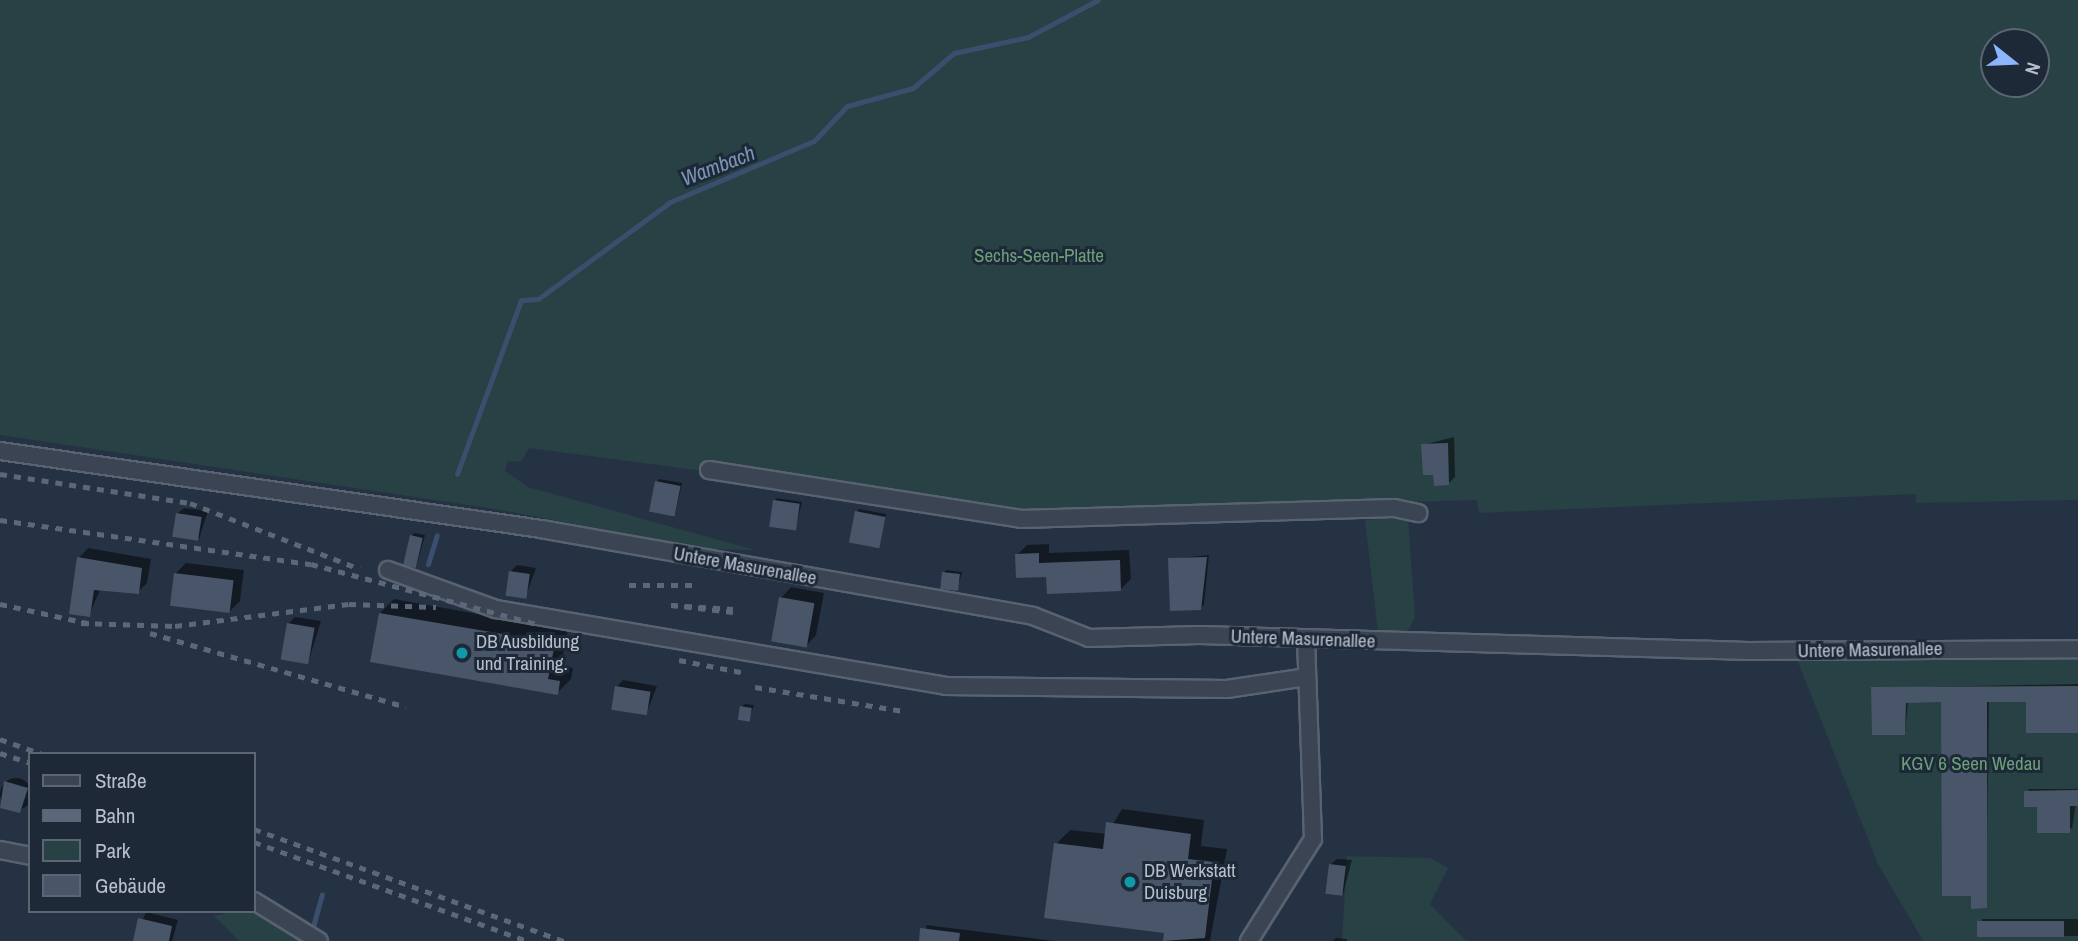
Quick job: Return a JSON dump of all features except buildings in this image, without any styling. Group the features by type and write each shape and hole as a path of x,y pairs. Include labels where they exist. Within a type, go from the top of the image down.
{"street":[{"name":"Untere Masurenallee","path":"0,451 541,529 1033,616 1088,638 1156,635 1748,651 2078,649"},
{"path":"709,470 1021,519 1403,508 1418,513"},
{"path":"388,570 496,609 988,691 1227,689 1306,677"},
{"path":"1249,941 1313,839 1306,677 1307,639"},
{"path":"0,850 28,856"},
{"path":"256,902 319,941"}],"green space":[{"name":"Sechs-Seen-Platte","path":"0,0 2078,0 2078,500 1916,503 1916,494 1479,513 1477,500 1022,513 529,448 521,462 508,461 505,471 528,487 755,550 708,549 495,509 0,435"},
{"path":"1408,517 1415,617 1407,633 1378,633 1365,520"},
{"name":"KGV 6 Seen Wedau","path":"2078,656 2078,941 1923,941 1878,864 1796,657"},
{"path":"1347,856 1430,858 1448,868 1430,904 1466,941 1342,941"},
{"path":"256,908 312,941 239,941 214,916 256,913"}],"waterway":[{"name":"Wambach","path":"457,474 521,300 538,299 670,202 814,141 847,106 913,88 954,53 1028,37 1098,0"},
{"name":"Wambach","path":"428,564 437,535"},
{"name":"Wambach","path":"311,934 322,894"}],"railway":[{"path":"0,474 190,503 360,569"},
{"path":"0,520 311,564 536,624"},
{"path":"629,585 698,585"},
{"path":"0,604 92,624"},
{"path":"81,623 175,626 349,604 436,607"},
{"path":"733,609 671,605 733,612"},
{"path":"150,633 406,707"},
{"path":"679,660 746,673"},
{"path":"755,687 903,711"},
{"path":"0,739 36,752"},
{"path":"0,753 28,762"},
{"path":"256,830 564,941"},
{"path":"256,843 528,941"}],"place":[{"name":"DB Ausbildung und Training.","path":"462,653"},
{"name":"DB Werkstatt Duisburg","path":"1130,882"}]}
